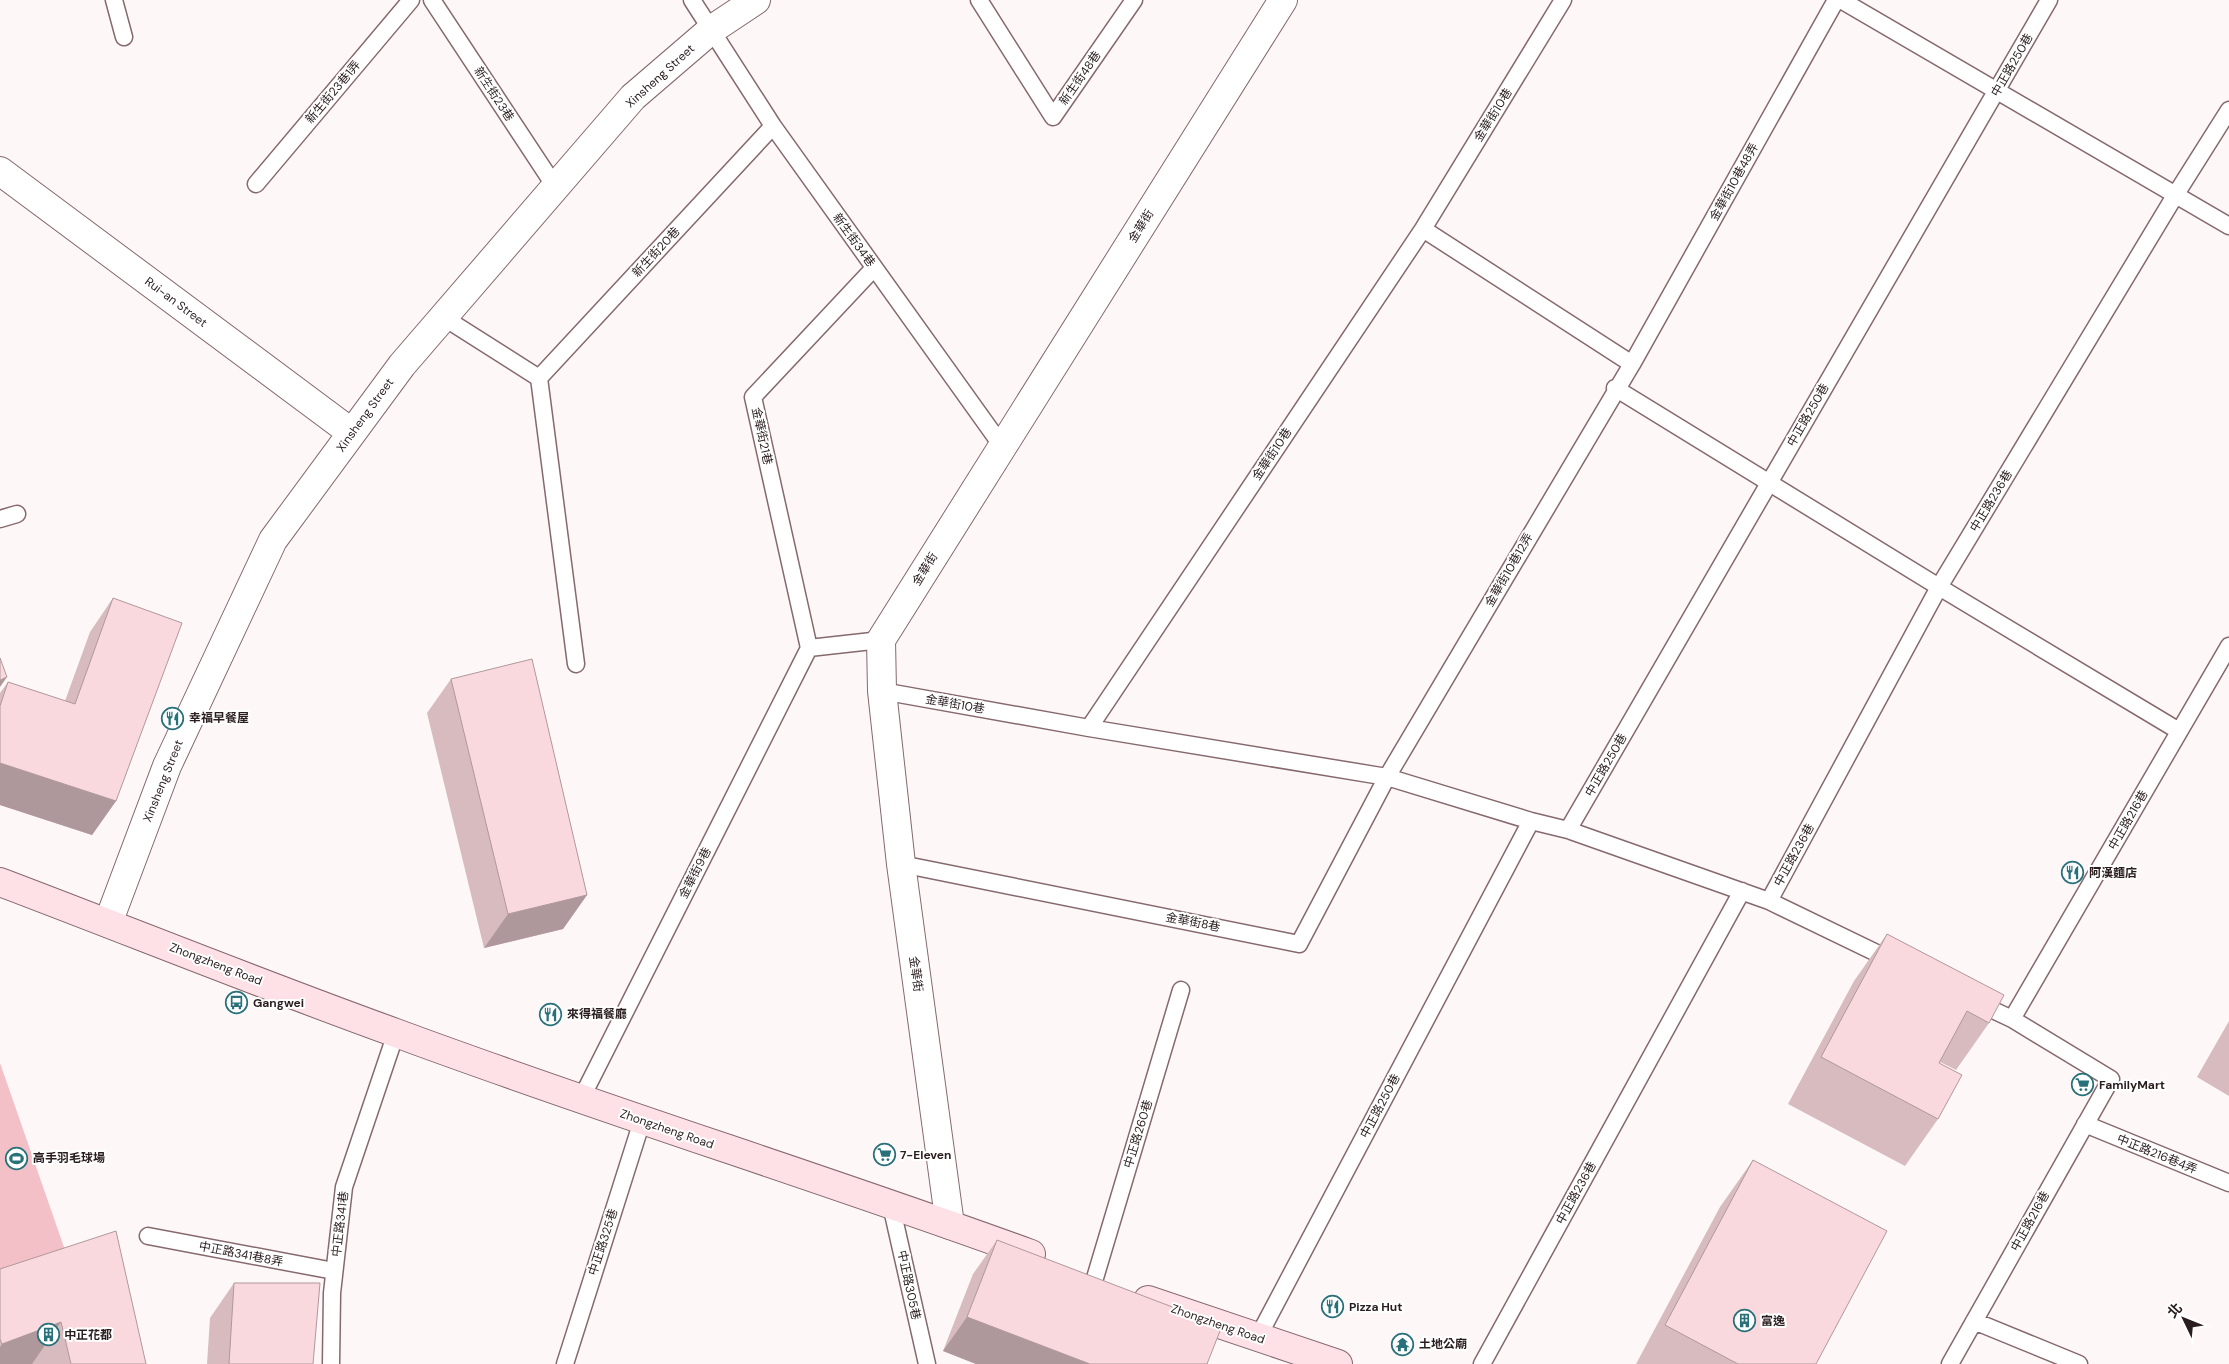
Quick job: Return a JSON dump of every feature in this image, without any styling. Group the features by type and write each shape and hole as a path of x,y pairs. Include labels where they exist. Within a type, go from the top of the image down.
{"main road":[{"name":"Zhongzheng Road","path":"0,882 396,1033 642,1121 892,1205 1063,1266 1216,1331 1258,1337 1338,1364"}],"street":[{"name":"Xinsheng Street","path":"108,923 167,766 273,540 402,365 633,97 711,30 756,0"},
{"name":"金華街","path":"950,1225 901,864 882,691 881,640 1283,0"},
{"name":"Rui-an Street","path":"0,171 352,433"}],"lane":[{"path":"114,0 124,37"},
{"name":"新生街23巷1弄","path":"256,184 411,0"},
{"name":"新生街23巷","path":"432,0 556,188"},
{"name":"新生街34巷","path":"692,0 773,126 1002,446"},
{"name":"新生街48巷","path":"979,0 1053,117 1134,0"},
{"name":"金華街10巷","path":"882,691 1089,728 1423,229 1563,0"},
{"name":"金華街10巷48弄","path":"1632,364 1836,0"},
{"path":"1841,0 2229,226"},
{"name":"中正路250巷","path":"1568,830 2049,0"},
{"name":"中正路236巷","path":"1769,901 1939,587 2176,194 2229,110"},
{"name":"新生街20巷","path":"539,378 773,126"},
{"path":"1423,229 1632,364"},
{"name":"金華街21巷","path":"808,648 753,397 874,268"},
{"path":"444,317 539,378 576,664"},
{"name":"金華街10巷12弄","path":"1387,777 1616,388 1632,364"},
{"path":"1616,388 1939,587 2179,731"},
{"path":"0,519 17,514"},
{"path":"808,648 881,640"},
{"name":"中正路216巷","path":"1950,1364 2111,1079 2012,1019 2229,646"},
{"name":"金華街9巷","path":"581,1099 808,648"},
{"path":"1089,728 1387,777 1531,821 1568,830 1769,901 1908,968"},
{"name":"金華街8巷","path":"901,864 1299,944 1387,777"},
{"name":"中正路250巷","path":"1258,1337 1531,821"},
{"name":"中正路236巷","path":"1482,1364 1742,891"},
{"name":"中正路260巷","path":"1095,1278 1181,990"},
{"path":"1960,994 2012,1019"},
{"name":"中正路341巷","path":"331,1364 334,1271 344,1187 396,1033"},
{"name":"中正路325巷","path":"565,1364 642,1121"},
{"name":"中正路216巷4弄","path":"2085,1124 2229,1183"},
{"name":"中正路305巷","path":"892,1205 926,1364"},
{"name":"中正路341巷8弄","path":"148,1236 334,1271"},
{"path":"1974,1321 2079,1364"}],"shaded area":[{"name":"高手羽毛球場","path":"0,1063 66,1253 0,1277"}],"building":[{"path":"113,598 182,623 116,801 0,763 0,706 8,682 75,704"},
{"path":"0,658 7,677 0,680"},
{"path":"532,659 587,895 508,914 451,679"},
{"path":"1887,934 2004,995 1989,1023 1967,1011 1939,1063 1962,1075 1938,1119 1821,1057"},
{"name":"富逸","path":"1753,1160 1887,1231 1816,1364 1738,1364 1665,1325"},
{"path":"116,1231 146,1364 71,1364 61,1322 2,1344 0,1339 0,1269"},
{"path":"997,1240 1222,1326 1207,1364 1090,1364 967,1317"},
{"path":"234,1283 320,1283 313,1364 229,1364"}],"place":[{"name":"幸福早餐屋","path":"173,718"},
{"name":"阿漢麵店","path":"2073,873"},
{"name":"Gangwei","path":"237,1003"},
{"name":"來得福餐廳","path":"551,1014"},
{"name":"FamilyMart","path":"2083,1085"},
{"name":"7-Eleven","path":"884,1155"},
{"name":"高手羽毛球場","path":"17,1158"},
{"name":"Pizza Hut","path":"1333,1307"},
{"name":"富逸","path":"1745,1321"},
{"name":"中正花都","path":"48,1335"},
{"name":"土地公廟","path":"1403,1344"}]}
